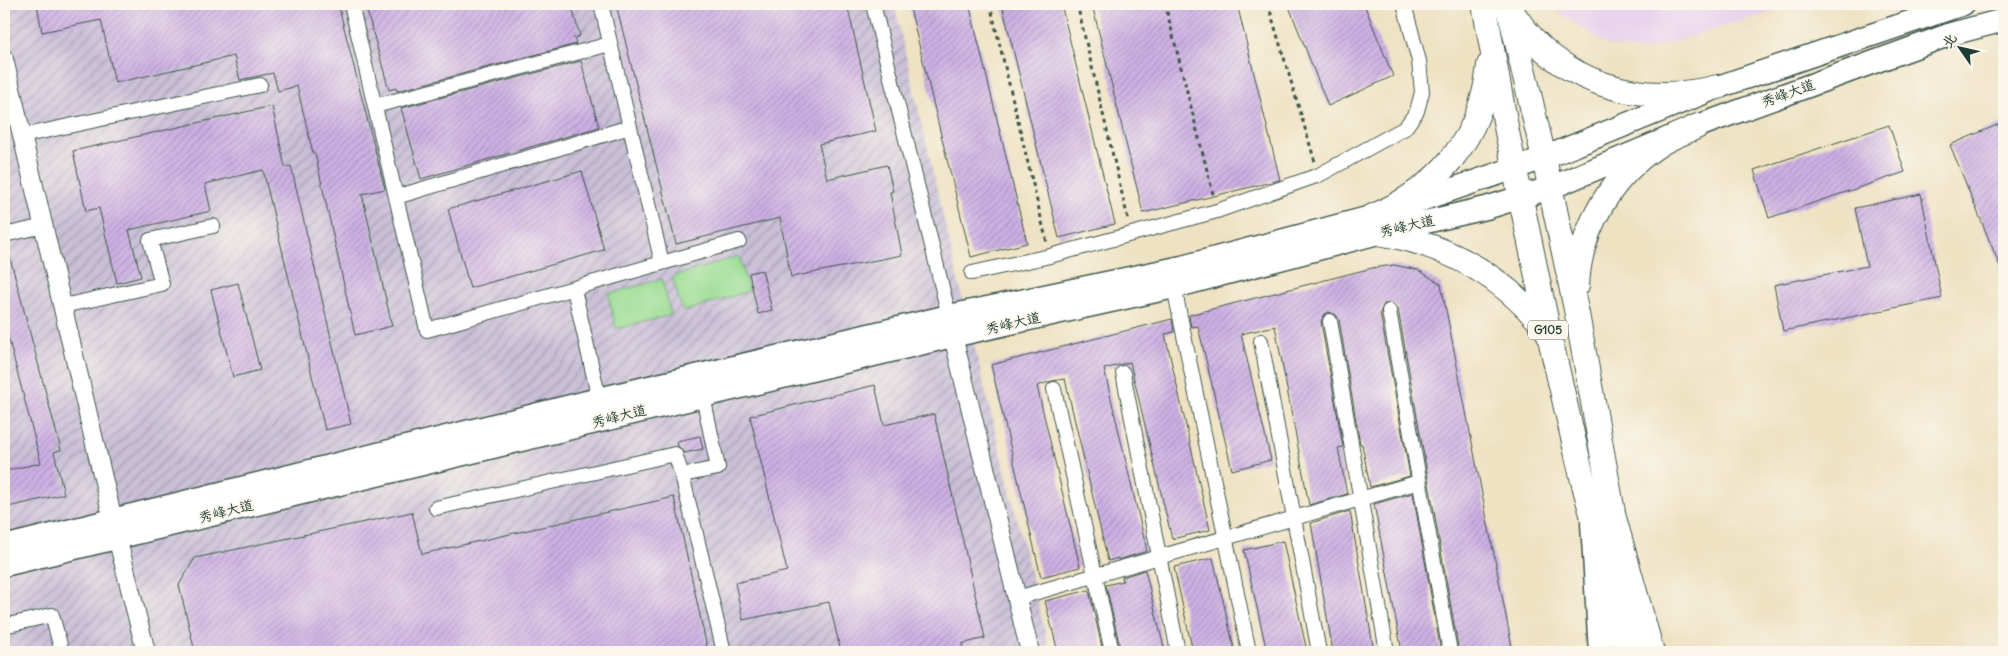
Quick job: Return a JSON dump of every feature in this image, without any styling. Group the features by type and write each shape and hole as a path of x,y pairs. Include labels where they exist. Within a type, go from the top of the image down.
{"highway":[{"path":"1508,4 1531,37 1546,51 1568,67 1597,82 1637,93 1657,95 1698,92 1718,87"},
{"name":"G105","path":"1508,4 1544,158 1577,314 1614,518 1652,652"},
{"path":"1374,225 1425,187 1445,168 1466,140 1483,100 1488,78 1489,42 1484,8"},
{"name":"G105","path":"1484,8 1514,169 1549,334 1594,524 1629,652"},
{"path":"1577,314 1577,274 1580,255 1589,230 1604,200 1629,168 1645,155 1661,143 1698,126"},
{"path":"1374,225 1425,243 1488,274 1536,317 1549,334"},
{"path":"1594,524 1602,652"}],"main road":[{"name":"秀峰大道","path":"4,565 115,528 599,399 951,326 1174,287 1374,225 1718,87 1954,5"},
{"name":"秀峰大道","path":"4,547 115,528 703,396 951,326 1182,267 1374,225 1486,208 1550,188 1698,126 1951,34 2004,20"}],"street":[{"path":"351,4 427,330 739,241"},
{"path":"601,4 662,263"},
{"path":"873,4 1017,598 1027,652"},
{"path":"972,273 1050,256 1217,211 1319,174 1406,128 1417,111 1422,92 1419,61 1404,4"},
{"path":"375,106 610,44"},
{"path":"4,59 146,652"},
{"path":"22,136 260,85"},
{"path":"396,197 630,127"},
{"path":"4,235 44,226"},
{"path":"63,306 162,284 150,240 212,226"},
{"path":"1174,287 1249,652"},
{"path":"574,289 599,399"},
{"path":"1389,311 1450,652"},
{"path":"1330,321 1387,652"},
{"path":"1261,341 1319,652"},
{"path":"1123,373 1178,652"},
{"path":"1054,389 1112,652"},
{"path":"682,475 718,468 703,396"},
{"path":"436,508 675,454 682,475 724,652"},
{"path":"1017,598 1420,482"},
{"path":"4,626 52,614 62,652"}],"path":[{"path":"990,4 1050,256"},
{"path":"1077,4 1132,235"},
{"path":"1165,4 1217,211"},
{"path":"1268,4 1319,174"}],"shaded area":[{"path":"4,4 894,4 959,284 1050,652 4,652"},
{"path":"1552,4 1799,4 1643,51 1607,45 1552,7"}],"green space":[{"path":"739,256 749,291 683,312 672,277"},
{"path":"662,279 671,315 616,329 608,294"}],"building":[{"path":"37,4 338,4 385,189 362,194 392,326 355,335 315,153 313,153 297,86 278,91 273,73 240,80 234,56 115,83 101,20 42,32"},
{"path":"365,4 571,4 580,36 574,38 576,44 397,91 396,88 389,90"},
{"path":"616,4 847,4 876,131 819,144 827,179 887,165 893,191 890,192 902,255 791,277 780,218 676,244"},
{"path":"909,4 969,4 1027,243 971,257"},
{"path":"1002,4 1061,4 1115,224 1059,238"},
{"path":"1092,4 1237,4 1280,180 1143,213"},
{"path":"1288,4 1364,4 1393,76 1328,106"},
{"path":"581,61 599,127 421,179 401,108"},
{"path":"272,106 285,167 291,166 351,424 325,430 263,170 205,184 211,211 129,230 141,277 117,283 99,208 86,211 73,151"},
{"path":"2004,122 2004,276 1950,145"},
{"path":"1889,125 1905,172 1769,218 1754,170"},
{"path":"582,171 604,250 470,288 448,209"},
{"path":"1921,194 1942,298 1783,331 1774,285 1867,266 1855,208"},
{"path":"4,250 8,250 61,450 54,452 64,494 4,508 4,471 41,463 4,321"},
{"path":"1394,265 1418,270 1441,284 1513,652 1459,652 1398,309 1392,303 1384,304 1380,313 1410,476 1370,487 1362,444 1360,444 1339,320 1336,315 1329,312 1324,315 1321,322 1343,447 1338,448 1347,494 1309,505 1275,326 1241,334 1271,460 1232,470 1198,326 1191,327 1189,315 1372,268"},
{"path":"762,270 772,310 758,314 749,273"},
{"path":"238,283 260,370 233,377 211,290"},
{"path":"1172,319 1174,332 1165,334 1210,530 1172,539 1130,362 1104,369 1147,551 1118,560 1118,558 1108,561 1065,379 1052,381 1037,386 1080,567 1041,577 991,365"},
{"path":"875,385 884,425 934,414 985,638 962,644 964,652 841,652 829,602 743,620 735,583 787,571 750,416"},
{"path":"700,436 703,449 684,453 678,446 677,441"},
{"path":"1413,493 1441,652 1402,652 1374,504"},
{"path":"674,497 708,652 195,652 179,585 195,558 412,512 422,554"},
{"path":"1350,511 1374,652 1333,652 1311,523"},
{"path":"1283,541 1307,652 1267,652 1244,550"},
{"path":"1213,558 1235,652 1193,652 1174,567"},
{"path":"1145,570 1165,652 1121,652 1106,585 1123,581 1122,577"},
{"path":"1089,590 1103,652 1058,652 1045,601"}]}
